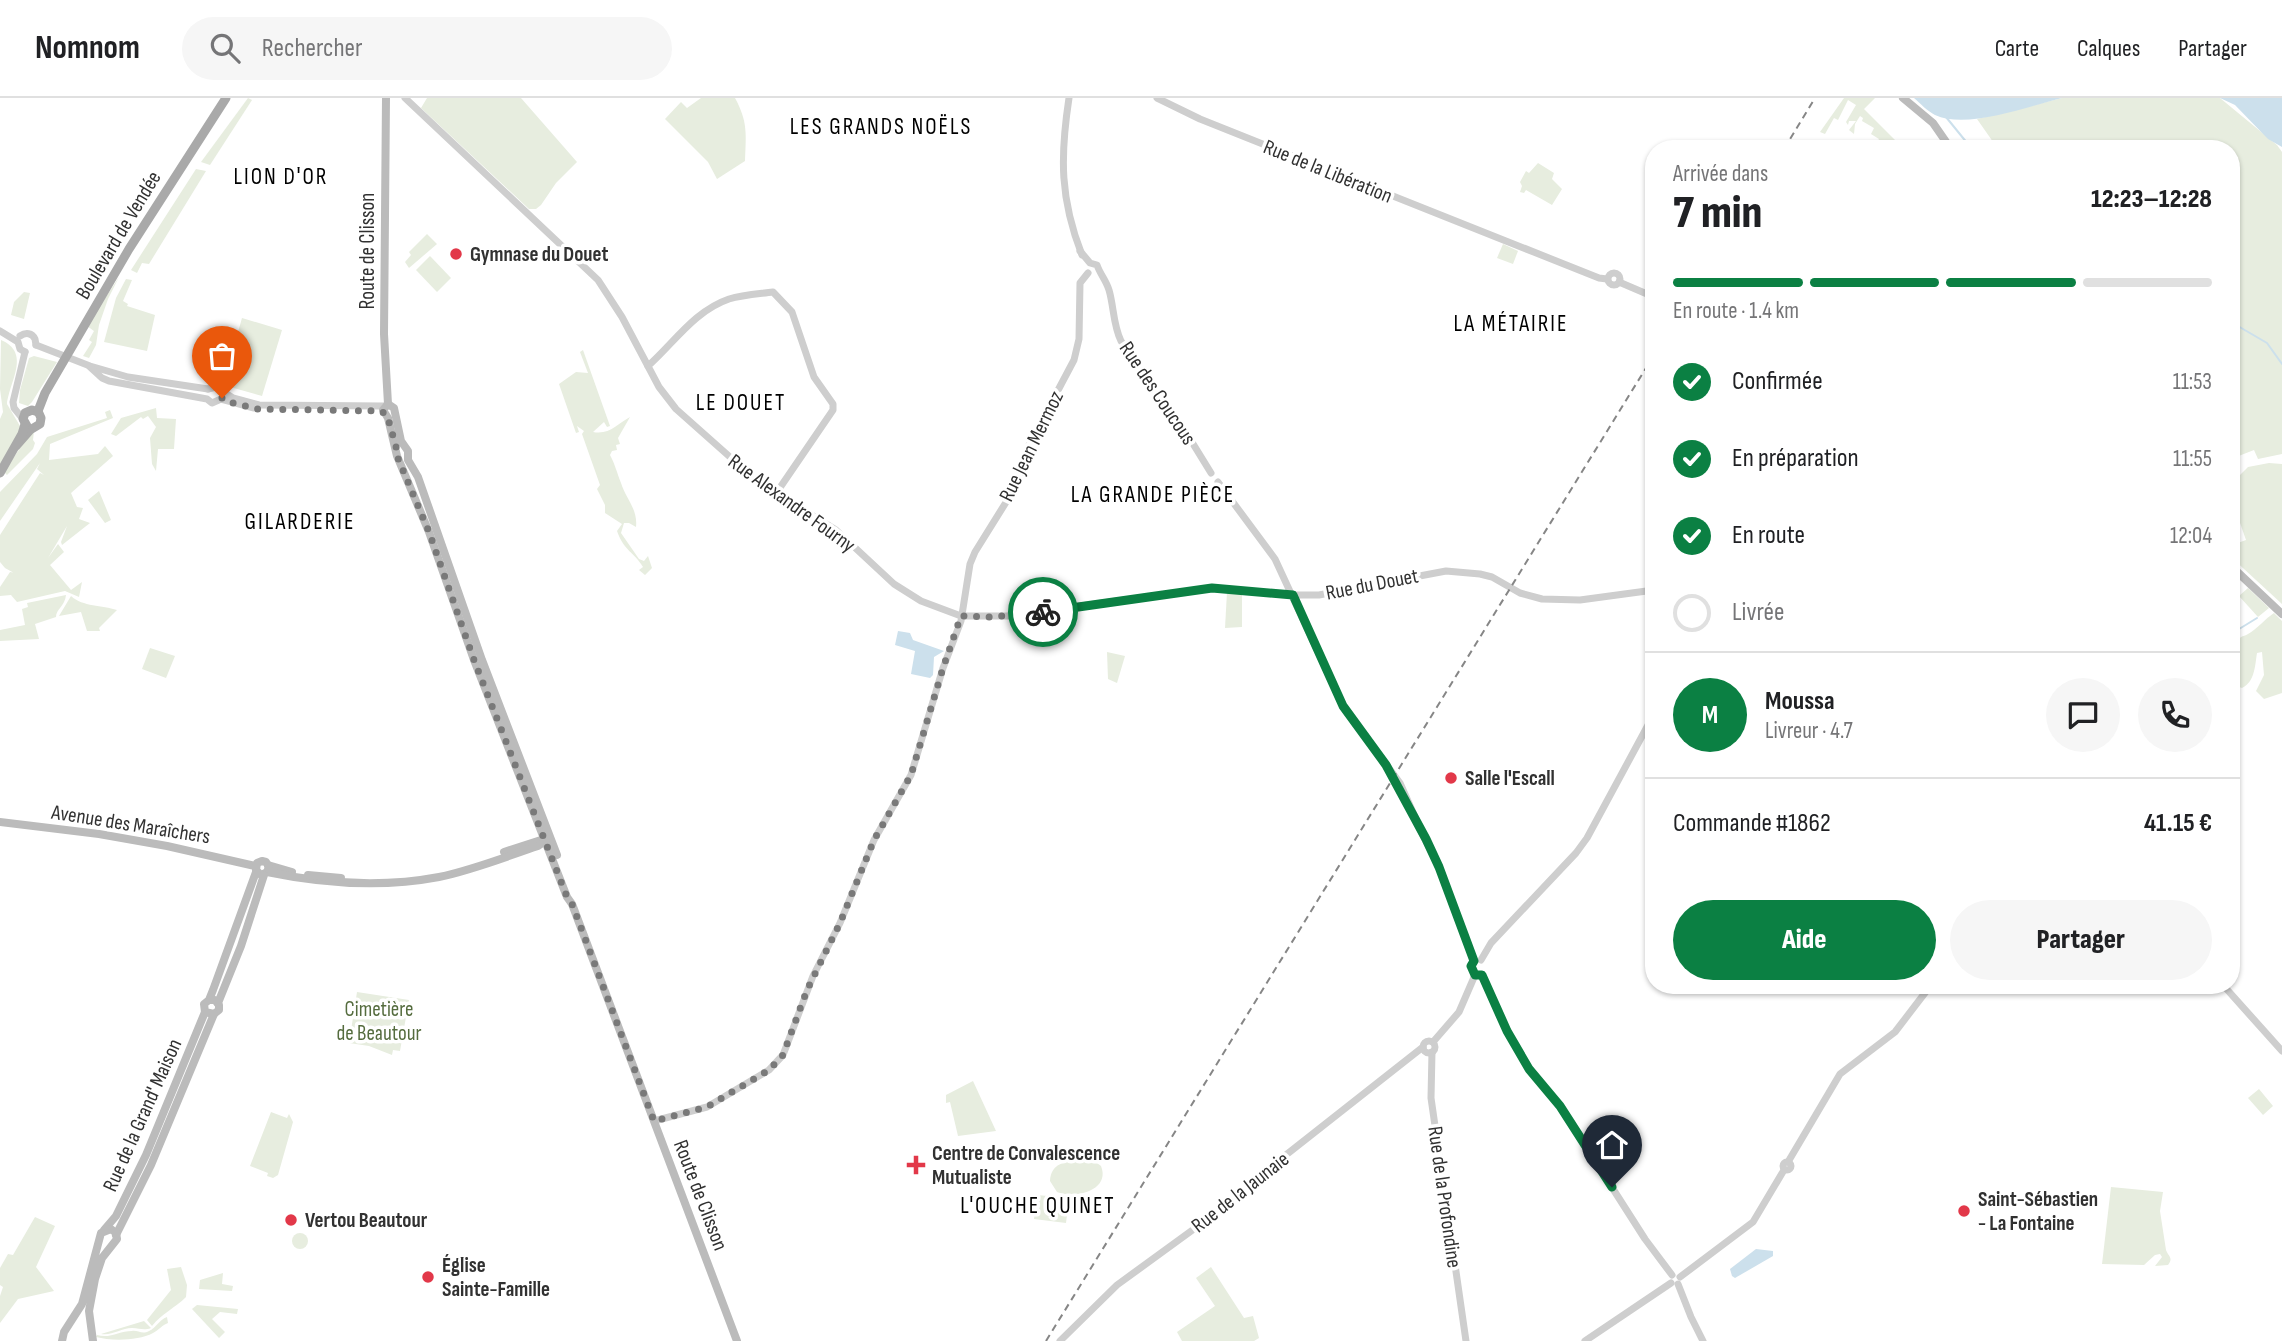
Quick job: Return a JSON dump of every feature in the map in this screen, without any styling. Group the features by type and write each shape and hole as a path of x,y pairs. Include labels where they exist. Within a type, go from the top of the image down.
{"main road":[{"name":"Boulevard de Vendée","path":"0,473 29,418 129,250 226,98"},
{"name":"Route de Clisson","path":"386,98 384,334 387,410 530,793 545,841 571,895 572,904 737,1341"},
{"path":"1903,98 1933,123 1945,140"},
{"path":"1917,109 1938,140"},
{"path":"2240,574 2282,614"},
{"name":"Avenue des Maraîchers","path":"0,822 106,835 207,853 262,870 359,879 401,878 455,867 545,841"},
{"path":"214,1001 204,1004 210,1013 219,1010 214,1001 217,974 262,870"},
{"name":"Rue de la Grand' Maison","path":"104,1230 116,1216 146,1155 210,1013"},
{"name":"Rue de la Grand' Maison","path":"116,1235 151,1165 210,1013"},
{"path":"62,1341 67,1325 82,1304 104,1230 111,1229 116,1235 116,1241 100,1263 91,1298 89,1311 93,1341"},
{"path":"101,1239 104,1244 111,1245"}],"street":[{"name":"Rue Alexandre Fourny","path":"405,98 598,280 649,362 659,387 676,409 761,484 835,530 886,577 910,595 961,616"},
{"path":"1069,98 1064,190 1070,224 1088,268"},
{"name":"Rue de la Libération","path":"1157,98 1200,120 1599,278 1607,278 1615,272 1619,276 1619,282 1645,292"},
{"name":"Rue des Coucous","path":"1088,268 1097,265 1098,273 1108,286 1116,328 1136,365 1187,434 1211,472 1219,474 1221,478 1218,482 1271,552 1293,595"},
{"name":"Rue Jean Mermoz","path":"654,1121 707,1107 769,1070 783,1055 813,976 840,923 874,840 911,775 961,616 970,564 975,552 1018,483 1028,444 1074,360 1079,339 1080,284 1088,268"},
{"path":"649,362 702,313 734,298 773,292 792,312 813,376 833,404 833,410 777,492"},
{"path":"0,331 19,339"},
{"path":"25,333 32,334 36,345 32,351 26,352 20,349 19,339 25,333"},
{"path":"36,345 128,377 208,389 216,387 222,396 258,409 387,410"},
{"path":"26,352 14,408 29,418"},
{"path":"88,365 109,381 207,399 212,403 222,396"},
{"path":"207,399 208,389"},
{"name":"Rue du Douet","path":"961,616 1007,617 1212,588 1319,595 1446,571 1480,574 1520,593 1542,599 1580,600 1645,591"},
{"path":"1293,595 1343,706 1410,802 1477,961 1486,967 1478,975 1461,1010 1433,1042 1426,1042 1423,1047 1426,1052 1432,1052 1435,1047 1433,1042"},
{"path":"1645,730 1587,838 1490,943 1471,969 1478,975 1529,1069 1560,1106 1645,1239 1675,1280 1703,1341"},
{"path":"1585,1341 1675,1280 1753,1222 1840,1074 1895,1032 1924,994"},
{"path":"2231,994 2282,1051"},
{"name":"Rue de la Jaunaie","path":"1060,1341 1116,1285 1242,1194 1258,1177 1423,1047"},
{"name":"Rue de la Profondine","path":"1432,1052 1431,1098 1466,1341"}],"green space":[{"path":"248,98 252,100 210,165 201,162"},
{"path":"427,98 521,98 577,162 556,183 541,205 536,209 529,209 421,108"},
{"path":"701,98 735,98 744,121 745,161 717,179 708,162 665,119 681,102 687,108"},
{"path":"1844,98 1875,98 1864,109 1895,140 1878,140 1871,134 1874,128 1862,121 1860,116 1855,124 1854,134 1849,130 1856,121 1849,121 1848,125 1846,122 1856,105 1848,100 1838,120 1834,118 1825,134 1820,132"},
{"path":"2062,98 2220,98 2277,145 2282,152 2282,454 2258,459 2254,450 2240,455 2240,140 1992,140 1977,119"},
{"path":"1538,163 1554,173 1552,179 1562,189 1552,205 1526,190 1524,193 1520,192 1520,182 1526,171 1529,173"},
{"path":"196,169 206,171 149,264 142,263 137,273 131,270"},
{"path":"427,234 437,244 409,268 405,262 411,255 409,252"},
{"path":"1503,244 1518,251 1513,264 1497,258"},
{"path":"430,256 451,278 437,292 416,270"},
{"path":"119,277 99,325 96,345 89,358 83,356 92,342 89,340 94,331 87,326"},
{"path":"126,279 132,280 123,301 127,306 155,315 147,351 104,342 116,298"},
{"path":"24,292 30,293 24,319 11,315 14,302"},
{"path":"242,318 282,330 262,396 223,385"},
{"path":"1,340 10,345 17,360 7,404 20,426 19,433 0,465 0,419 3,412 0,389"},
{"path":"583,350 610,426 607,427 604,422 593,432 609,430 630,417 618,438 620,444 616,445 617,450 610,455 636,521 636,527 624,523 621,533 639,559 644,561 648,556 652,568 645,575 639,570 643,567 620,538 617,531 622,524 605,513 605,505 597,489 600,485 582,434 584,431 577,426 579,432 576,433 559,384 576,372 588,373 580,352"},
{"path":"34,356 57,362 28,406 19,403 20,390 29,358"},
{"path":"156,408 157,418 176,419 174,449 158,449 156,471 152,464 150,438 156,427 148,416 143,419 141,417 116,436 111,434 121,418"},
{"path":"110,410 113,418 50,444 49,460 98,454 105,446 113,456 71,493 77,507 83,508 79,519 90,523 62,545 67,526 48,558 58,544 64,552 50,565 71,590 82,582 79,597 65,591 17,602 11,595 0,596 0,587 10,572 13,573 0,562 0,535 40,473 44,475 37,469 40,463 0,521 0,492 37,454 47,437 107,418 105,412"},
{"path":"34,431 33,449 7,475 4,472"},
{"path":"2269,463 2282,464 2282,604 2240,565 2240,542 2246,540 2240,523 2240,475 2248,467"},
{"path":"99,491 111,520 105,523 88,500"},
{"path":"2248,588 2269,608 2258,617 2240,595"},
{"path":"1227,592 1242,593 1242,627 1225,628"},
{"path":"66,595 56,617 35,624 39,639 0,641 0,630 25,625 22,609 28,607 27,603"},
{"path":"71,596 87,604 117,610 99,628 100,631 87,631 81,612 59,616"},
{"path":"2274,613 2282,621 2282,693 2264,699 2256,691 2264,675 2262,652 2257,653 2250,682 2240,687 2240,638"},
{"path":"150,648 175,656 166,678 142,669"},
{"path":"1107,652 1125,656 1117,683 1108,679"},
{"name":"Cimetière de Beautour","path":"357,992 409,1000 400,1051 393,1050 392,1055 369,1046 349,1043"},
{"path":"973,1081 996,1131 958,1136 950,1102 946,1103 946,1095"},
{"path":"2259,1089 2273,1106 2263,1115 2248,1098"},
{"path":"271,1112 287,1118 289,1114 293,1122 278,1175 273,1178 267,1176 268,1173 250,1166"},
{"path":"1079,1159 1093,1160 1101,1166 1101,1182 1089,1191 1081,1193 1057,1192 1050,1181 1053,1170 1060,1164"},
{"path":"2111,1187 2163,1192 2160,1211 2166,1250 2171,1259 2168,1265 2155,1266 2162,1257 2160,1254 2144,1265 2102,1264"},
{"path":"1037,1195 1069,1198 1066,1223 1034,1219"},
{"path":"35,1217 55,1226 36,1267 54,1291 18,1299 0,1323 0,1296 3,1287 0,1285 0,1268 8,1254 13,1255"},
{"path":"300,1233 306,1235 306,1247 300,1249 294,1247 292,1241 294,1235"},
{"path":"181,1267 187,1285 186,1297 152,1326 147,1320 171,1290 167,1269"},
{"path":"1211,1267 1244,1318 1253,1316 1259,1338 1254,1341 1182,1341 1177,1332 1215,1306 1196,1278"},
{"path":"223,1273 222,1284 233,1286 232,1291 199,1289 200,1280"},
{"path":"197,1305 238,1309 237,1314 220,1312 212,1319 225,1332 219,1338 192,1309"},
{"path":"167,1317 168,1323 140,1338 124,1340 96,1337 127,1331 147,1332"},
{"path":"144,1321 151,1328 128,1328 101,1334"}],"water":[{"path":"1914,98 2062,98 1998,115 1964,120 1935,115"},
{"path":"2220,98 2282,98 2282,147 2268,139 2235,105"},
{"path":"898,631 910,633 913,640 944,651 934,657 933,675 930,678 911,674 915,651 895,645"},
{"path":"1756,1249 1773,1251 1773,1256 1735,1278 1732,1276 1730,1269"}],"waterway":[{"path":"1946,117 1965,140"},
{"path":"2240,327 2267,343 2282,364"},
{"path":"2240,628 2257,618"}],"railway":[{"path":"1789,140 1815,98"},
{"path":"1046,1341 1645,370"}],"way so far":[{"path":"222,398 258,409 381,411 387,415 397,456 429,532 475,656 474,660 572,904 654,1121 707,1107 769,1070 783,1055 813,976 840,923 874,840 911,775 961,616 1007,617 1043,612"}],"place":[{"name":"Gymnase du Douet","path":"456,254"},
{"name":"Salle l'Escall","path":"1451,778"},
{"name":"Centre de Convalescence Mutualiste","path":"916,1165"},
{"name":"Saint-Sébastien - La Fontaine","path":"1964,1211"},
{"name":"Vertou Beautour","path":"291,1220"},
{"name":"Église Sainte-Famille","path":"428,1277"}],"district":[{"name":"LES GRANDS NOËLS","path":"881,126"},
{"name":"LION D'OR","path":"281,176"},
{"name":"LA MÉTAIRIE","path":"1511,323"},
{"name":"LE DOUET","path":"741,402"},
{"name":"LA GRANDE PIÈCE","path":"1153,494"},
{"name":"GILARDERIE","path":"300,521"},
{"name":"L'OUCHE QUINET","path":"1038,1205"}],"route":[{"path":"1043,612 1212,588 1293,595 1343,706 1386,765 1434,855 1474,961 1472,972 1477,976 1482,975 1507,1031 1529,1069 1560,1106 1612,1187"}]}
